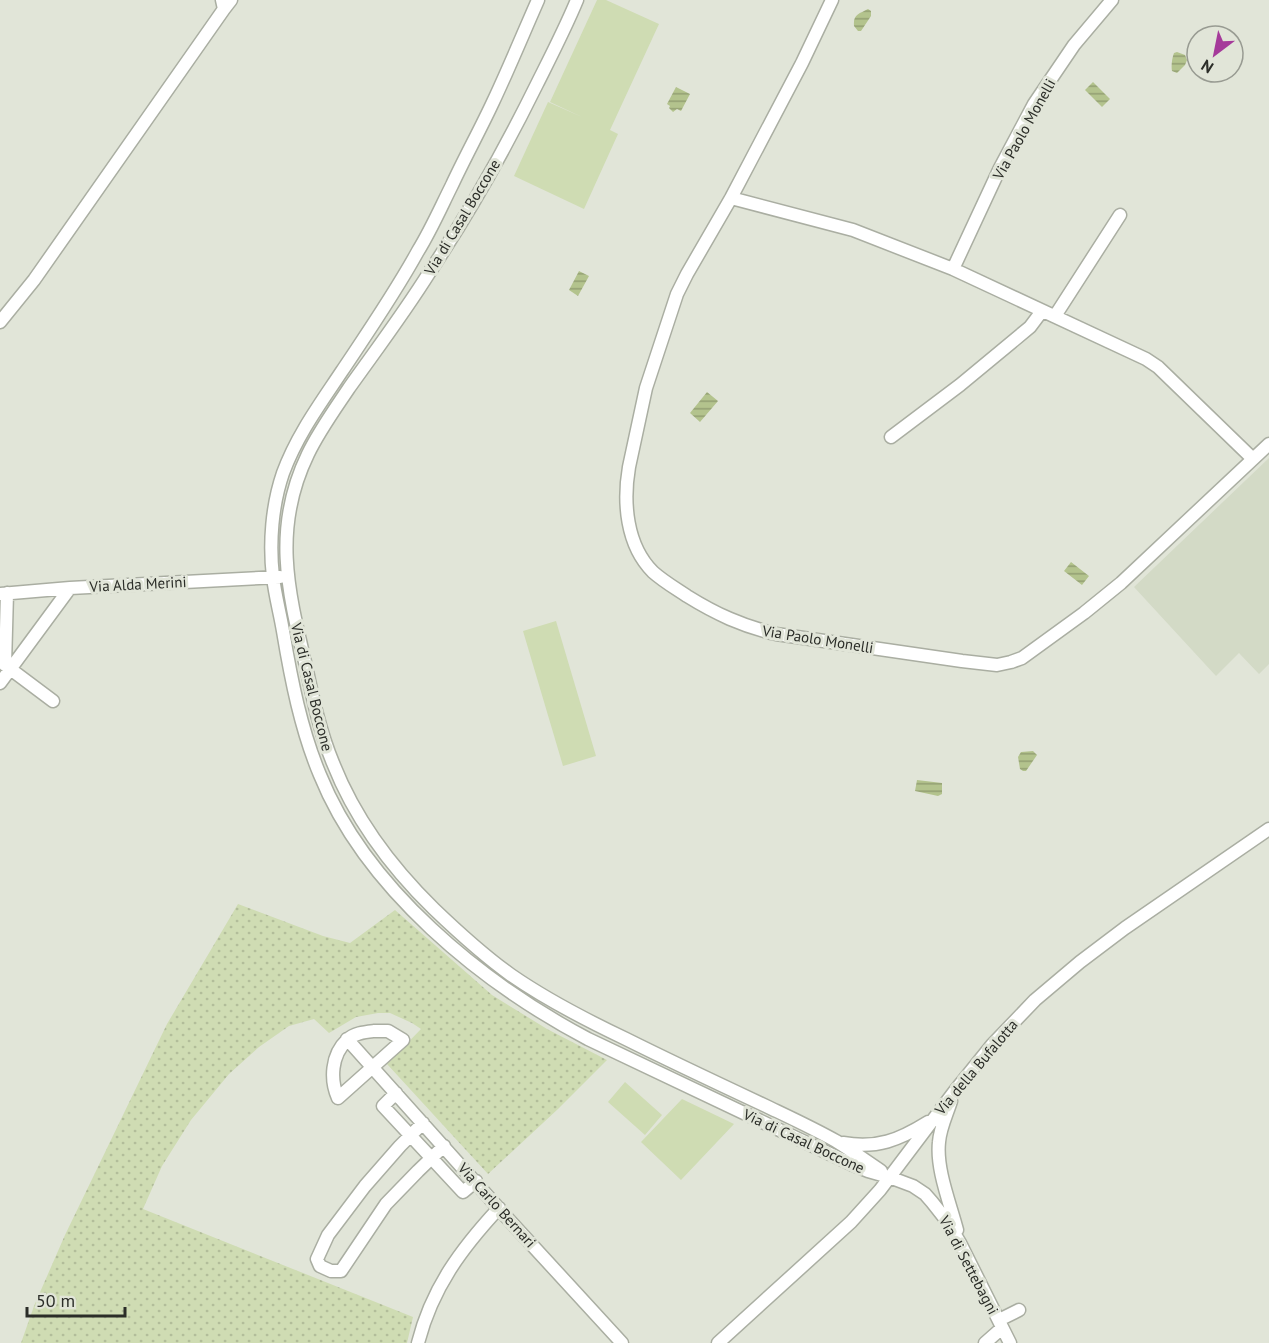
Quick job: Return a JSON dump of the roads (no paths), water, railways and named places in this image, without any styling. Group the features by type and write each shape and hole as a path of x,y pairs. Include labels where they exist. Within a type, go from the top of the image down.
{"street":[{"name":"Via di Casal Boccone","path":"538,0 493,101 419,251 308,423 292,452 280,484 273,517 271,546 273,578 307,740 320,776 356,841 399,894 430,926 504,988 571,1030 850,1164 889,1177"},
{"name":"Via di Casal Boccone","path":"577,0 516,127 468,211 429,274 328,419 310,450 298,479 286,539 287,577 316,708 333,763 352,805 370,834 417,892 488,958 554,1002 652,1053 838,1142 889,1177"},
{"name":"Via Paolo Monelli","path":"832,0 802,63 731,198 687,274 673,304 646,388 627,479 626,503 630,524 637,549 647,566 662,580 697,602 742,625 776,634 997,665 1022,658 1121,583 1269,444"},
{"name":"Via Paolo Monelli","path":"953,269 1000,168 1034,104 1074,45 1112,0"},
{"path":"0,322 34,280 226,3"},
{"path":"731,198 853,230 953,269 1146,359 1158,367 1253,459"},
{"path":"1055,316 1120,215"},
{"path":"891,437 960,385 1030,327 1042,311"},
{"name":"Via Alda Merini","path":"0,683 70,588 287,577"},
{"path":"53,700 6,665 4,593 70,588"},
{"name":"Via della Bufalotta","path":"718,1343 851,1222 1000,1035 1035,1000 1087,956 1269,829"},
{"path":"381,1030 403,1040 338,1098 334,1090 332,1075 337,1056 348,1039 358,1034 381,1030"},
{"name":"Via Carlo Bernari","path":"348,1039 622,1343"},
{"path":"954,1092 939,1139 939,1152 942,1176 960,1243"},
{"path":"396,1093 383,1106 410,1136 463,1192 476,1181"},
{"path":"838,1142 868,1146 888,1142 934,1118"},
{"path":"423,1123 365,1186 328,1235 317,1259 320,1266 331,1271 341,1271 386,1204 444,1146"},
{"name":"Via di Settebagni","path":"889,1177 913,1186 925,1194 940,1212 960,1243 1010,1343"},
{"path":"418,1343 436,1291 445,1276 462,1250 499,1208"},
{"path":"986,1343 1000,1324 1018,1310"}]}
